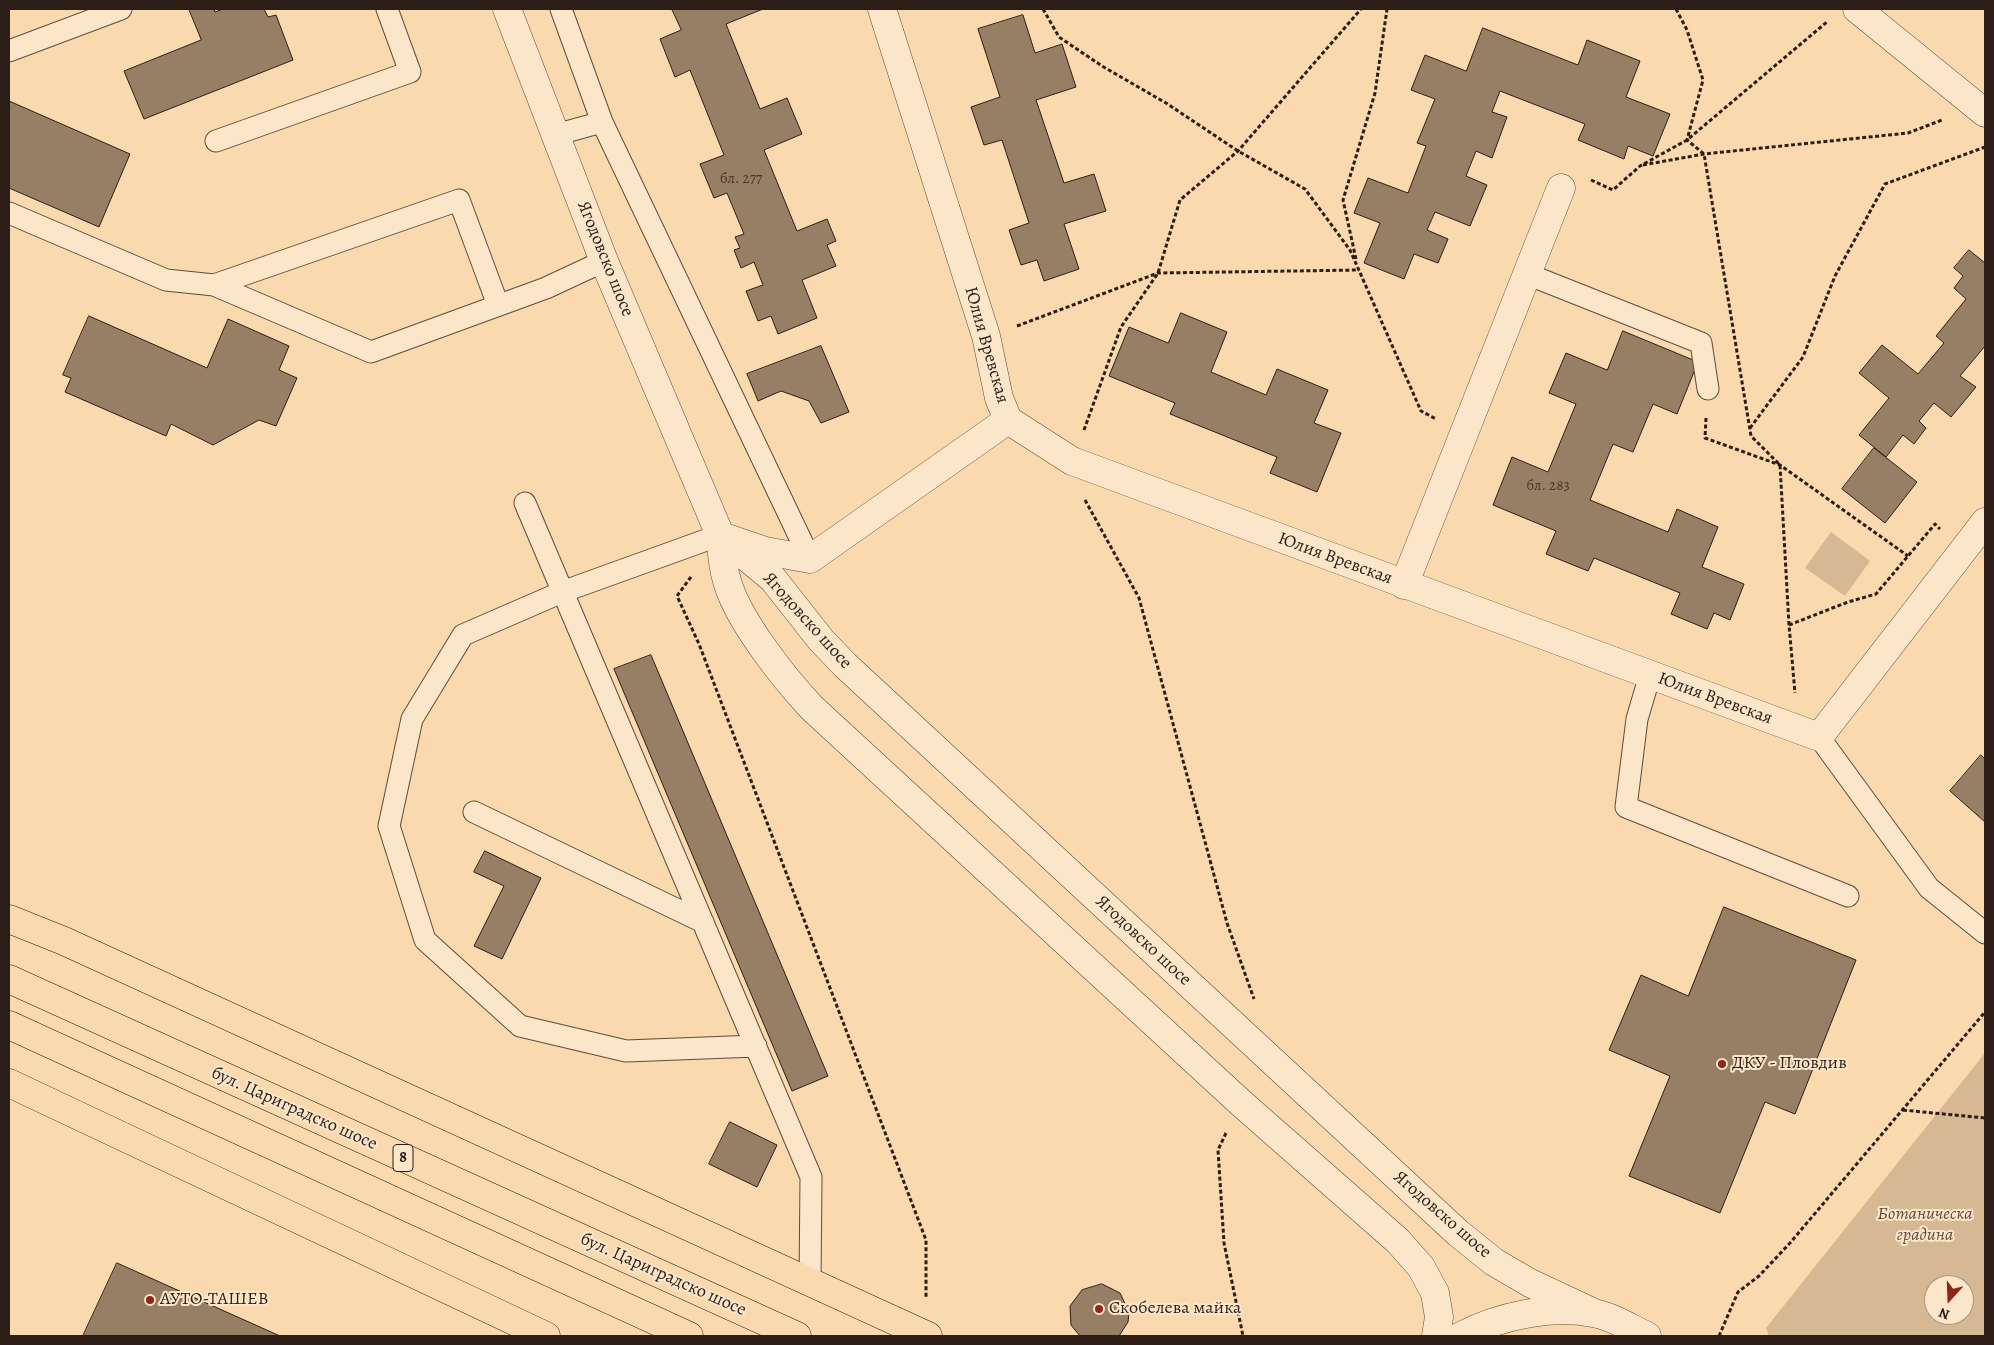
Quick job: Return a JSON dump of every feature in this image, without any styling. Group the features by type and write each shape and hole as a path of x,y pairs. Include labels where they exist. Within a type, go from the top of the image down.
{"main road":[{"path":"9,919 64,941 810,1284 928,1336"},
{"name":"бул. Цариградско шосе","path":"9,980 797,1336"},
{"path":"9,1025 688,1336"},
{"path":"9,1083 546,1336"}],"street":[{"name":"Ягодовско шосе","path":"507,9 604,262 720,535 726,578 739,608 772,660 812,708 1241,1103 1398,1241 1421,1268 1435,1293 1439,1317 1436,1336"},
{"name":"Юлия Вревская","path":"882,9 986,336 999,398 1008,420 1072,461 1819,737"},
{"path":"1845,12 1980,109"},
{"path":"1404,585 1561,188"},
{"path":"720,535 764,551 810,560 1008,420"},
{"path":"1819,737 1985,522"},
{"name":"Ягодовско шосе","path":"720,535 773,579 821,640 845,665 1458,1233 1487,1256 1530,1283 1647,1336"},
{"path":"1461,1336 1494,1322 1530,1314 1561,1311 1594,1313"}],"lane":[{"path":"9,51 121,9"},
{"path":"216,141 410,72 387,9"},
{"path":"561,9 602,122 810,560"},
{"path":"555,134 602,122"},
{"path":"214,285 459,200 498,305"},
{"path":"9,213 166,280 214,285 371,352 546,288 604,262"},
{"path":"1527,274 1701,343 1708,389"},
{"path":"525,504 811,1177 810,1284"},
{"path":"720,535 562,592 463,635 412,719 389,826 425,940 520,1026 626,1051 756,1046"},
{"path":"1650,675 1637,719 1626,807 1848,896"},
{"path":"1819,737 1929,888 1985,933"},
{"path":"474,812 703,922"}],"path":[{"path":"1043,9 1059,36 1102,66 1166,103 1238,151 1304,189 1350,250 1421,411 1464,432"},
{"path":"1255,1045 1260,1014 1226,923 1140,598 1072,477 1072,461 1121,327 1158,273 1180,200 1238,151 1361,9"},
{"path":"1358,268 1343,200 1375,93 1387,9"},
{"path":"1676,9 1687,30 1703,80 1687,140"},
{"path":"1561,188 1578,174 1613,190 1640,166 1687,140 1821,28 1845,12"},
{"path":"1640,166 1704,154 1908,133 1954,115 1980,109"},
{"path":"1687,140 1704,154 1751,436 1780,465 1908,556"},
{"path":"1750,429 1803,357 1835,276 1885,184 1985,147"},
{"path":"986,336 1025,324 1158,273 1358,268"},
{"path":"1708,389 1705,438 1780,465"},
{"path":"1780,465 1788,625 1795,696 1785,725"},
{"path":"1788,625 1848,602 1876,594 1935,524 1964,548"},
{"path":"720,535 677,596 699,644 926,1240 926,1300"},
{"path":"1719,1336 1738,1292 1759,1276 1790,1243 1985,1012"},
{"path":"1241,1103 1218,1150 1224,1243 1243,1336"},
{"path":"1903,1110 1985,1118"}],"green space":[{"path":"1831,532 1870,561 1845,596 1805,568"},
{"name":"Ботаническа градина","path":"1985,1053 1985,1336 1769,1336 1766,1328"}],"building":[{"path":"189,9 214,9 215,12 223,9 264,9 268,17 276,15 293,60 144,119 124,71 201,40"},
{"path":"672,9 763,9 726,24 760,109 787,98 802,134 764,150 797,231 827,219 836,241 827,245 836,266 802,280 817,318 778,334 771,316 758,321 746,291 763,285 754,262 741,268 734,250 740,248 735,237 744,234 727,193 714,198 700,164 724,155 690,70 675,77 660,39 681,30"},
{"path":"1023,15 1035,53 1062,44 1076,87 1036,100 1064,183 1094,174 1106,211 1064,224 1079,269 1044,281 1037,260 1021,265 1009,230 1029,223 1002,140 984,145 971,107 1000,97 978,29"},
{"path":"1483,28 1578,65 1587,40 1640,61 1626,97 1670,114 1653,156 1628,146 1624,159 1578,140 1585,124 1500,91 1492,112 1507,117 1492,158 1476,151 1466,176 1487,185 1470,226 1435,212 1427,230 1448,239 1438,263 1414,254 1404,279 1364,263 1380,223 1354,213 1368,178 1408,193 1426,146 1417,143 1435,99 1411,90 1425,55 1466,71"},
{"path":"9,101 130,154 99,227 9,188"},
{"path":"1969,250 1985,263 1985,346 1960,376 1976,387 1951,417 1934,403 1919,421 1926,428 1914,444 1903,435 1886,457 1859,435 1889,398 1859,373 1882,345 1918,374 1944,343 1936,336 1966,299 1954,288 1963,276 1954,268"},
{"path":"1181,313 1227,332 1211,372 1266,395 1277,369 1328,390 1314,423 1341,433 1317,492 1270,473 1277,457 1170,414 1175,403 1109,376 1129,327 1168,343"},
{"path":"89,316 207,368 228,319 289,346 279,370 297,378 276,426 259,420 213,445 171,424 166,436 65,392 71,378 63,375"},
{"path":"1623,331 1698,362 1677,414 1653,404 1633,452 1613,444 1590,500 1668,532 1677,509 1718,527 1702,567 1744,584 1730,620 1714,613 1707,629 1671,614 1680,593 1594,558 1588,571 1546,554 1556,531 1493,505 1512,457 1548,472 1576,404 1549,393 1566,353 1607,370"},
{"path":"821,346 849,412 821,423 809,401 781,391 758,401 747,374"},
{"path":"1874,448 1917,482 1885,523 1842,489"},
{"path":"651,655 828,1076 792,1091 614,669"},
{"path":"1981,755 1985,759 1985,822 1950,791"},
{"path":"485,851 541,878 502,959 474,946 504,886 474,872"},
{"path":"1724,907 1856,960 1795,1114 1765,1102 1720,1213 1629,1176 1670,1076 1609,1050 1641,975 1688,996"},
{"path":"730,1122 777,1145 757,1187 709,1164"},
{"name":"АУТО-ТАШЕВ","path":"117,1263 280,1336 83,1336"},
{"name":"Скобелева майка","path":"1102,1284 1120,1293 1129,1312 1128,1322 1119,1336 1080,1336 1071,1325 1070,1306 1082,1290"}],"place":[{"name":"ДКУ - Пловдив","path":"1722,1064"},
{"name":"АУТО-ТАШЕВ","path":"150,1300"},
{"name":"Скобелева майка","path":"1099,1309"}]}
